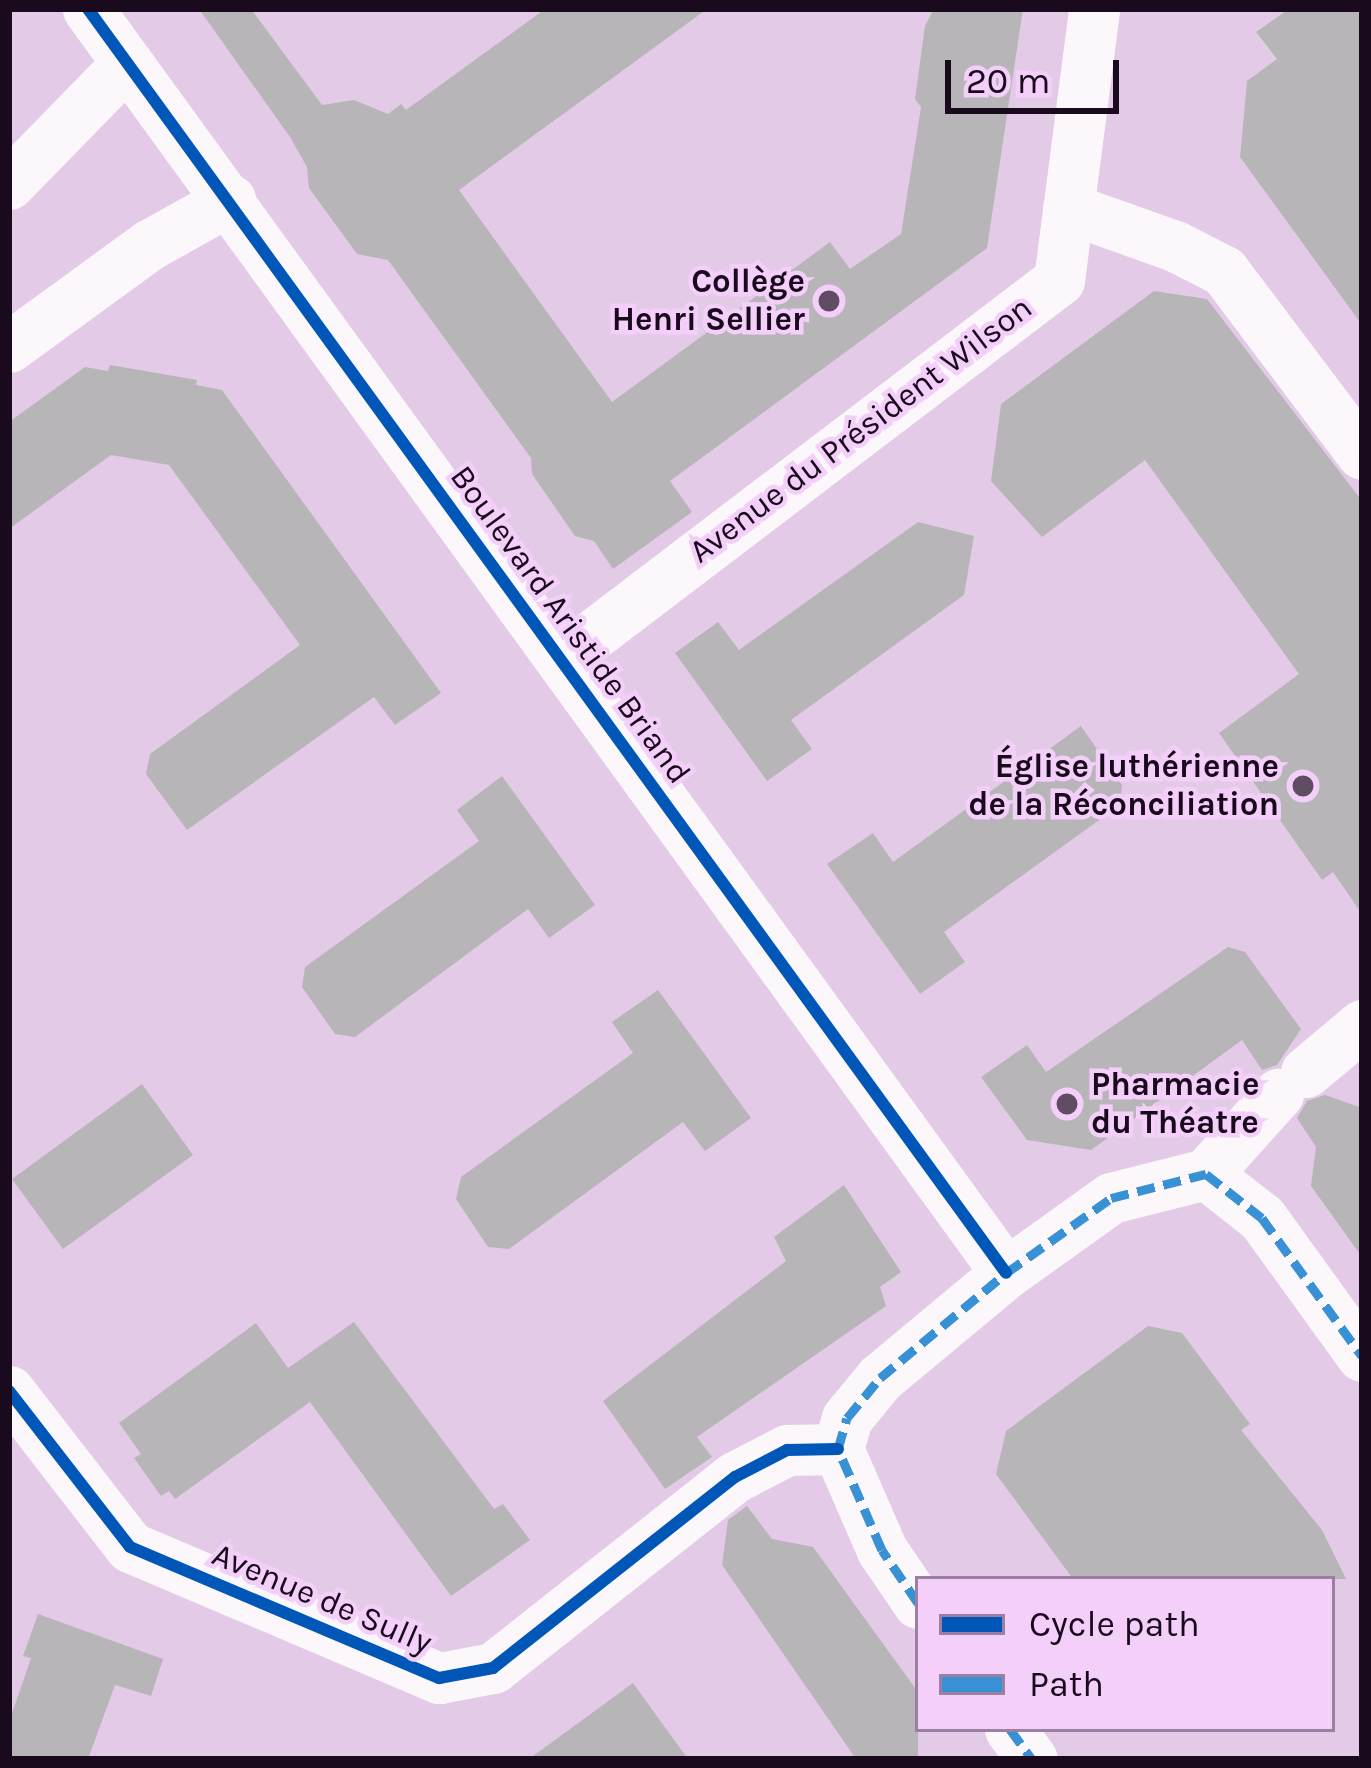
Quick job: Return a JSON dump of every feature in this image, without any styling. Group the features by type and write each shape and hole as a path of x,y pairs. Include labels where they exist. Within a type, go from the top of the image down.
{"street":[{"name":"Boulevard Aristide Briand","path":"88,9 1006,1274"},
{"name":"Avenue du Président Wilson","path":"561,659 1058,280 1094,9"},
{"path":"9,184 127,62"},
{"path":"9,347 149,245 230,200"},
{"path":"1068,208 1175,246 1224,271 1362,454"},
{"path":"915,1599 882,1550 838,1449 847,1418 880,1378 1006,1274 1111,1198 1206,1174 1292,1083 1362,1025"},
{"path":"1206,1174 1262,1219 1362,1356"},
{"name":"Avenue de Sully","path":"9,1391 130,1547 439,1678 493,1668 735,1478 787,1450 838,1449"},
{"path":"1012,1732 1033,1759"}],"building":[{"name":"Collège Henri Sellier","path":"199,9 251,9 322,105 354,100 388,114 401,104 406,110 545,9 707,9 459,190 612,402 830,242 850,269 901,234 921,107 915,99 925,26 934,9 1023,9 987,248 670,481 692,512 613,569 594,541 575,536 532,474 531,458 388,260 357,254 309,188 307,167 290,137"},
{"path":"1289,9 1362,9 1362,325 1240,157 1247,81 1277,59 1256,32"},
{"path":"1154,291 1207,299 1362,501 1362,914 1333,872 1322,880 1219,733 1299,674 1145,460 1042,537 991,481 1001,404"},
{"path":"110,365 197,380 196,385 222,390 441,693 395,725 374,697 187,830 146,774 150,754 300,645 169,465 111,455 9,529 9,422 85,367 108,371"},
{"path":"918,522 974,536 964,595 791,720 812,749 767,781 675,653 718,622 739,650"},
{"path":"1081,726 1122,785 1120,805 944,932 965,962 920,994 827,864 873,833 893,862"},
{"path":"502,776 595,905 549,938 528,909 355,1037 335,1034 302,987 305,967 479,841 457,810"},
{"path":"1228,947 1245,952 1301,1029 1277,1065 1262,1070 1242,1040 1091,1150 1027,1140 981,1077 1027,1045 1046,1072"},
{"path":"658,990 751,1118 705,1151 683,1122 509,1249 488,1247 456,1199 461,1177 633,1053 612,1022"},
{"path":"142,1084 193,1155 63,1249 12,1179"},
{"path":"1325,1095 1362,1108 1362,1257 1311,1186 1316,1147 1297,1118 1307,1101"},
{"path":"844,1185 901,1272 880,1287 886,1306 697,1437 712,1457 665,1489 603,1401 786,1261 774,1237"},
{"path":"354,1322 494,1509 503,1504 530,1540 451,1596 310,1402 175,1499 169,1491 161,1496 134,1458 141,1454 119,1423 256,1323 288,1368"},
{"path":"1148,1326 1182,1333 1250,1424 1241,1430 1322,1530 1346,1579 1071,1576 996,1474 1006,1431"},
{"path":"747,1506 772,1539 813,1547 915,1688 918,1759 856,1759 722,1565 728,1520"},
{"path":"38,1614 163,1659 151,1696 115,1685 88,1759 9,1759 9,1722 31,1658 23,1656"},
{"path":"633,1683 688,1759 529,1759"}],"marked path":[{"path":"915,1599 882,1550 838,1449 847,1418 880,1378 1006,1273 1111,1198 1206,1174 1262,1218 1362,1356"},
{"path":"1012,1732 1032,1759"}],"cycle path":[{"path":"88,9 1006,1273"},
{"path":"9,1391 130,1547 439,1678 493,1668 735,1477 787,1450 838,1449"}],"place":[{"name":"Collège Henri Sellier","path":"829,301"},
{"name":"Église luthérienne de la Réconciliation","path":"1303,786"},
{"name":"Pharmacie du Théatre","path":"1067,1104"}]}
